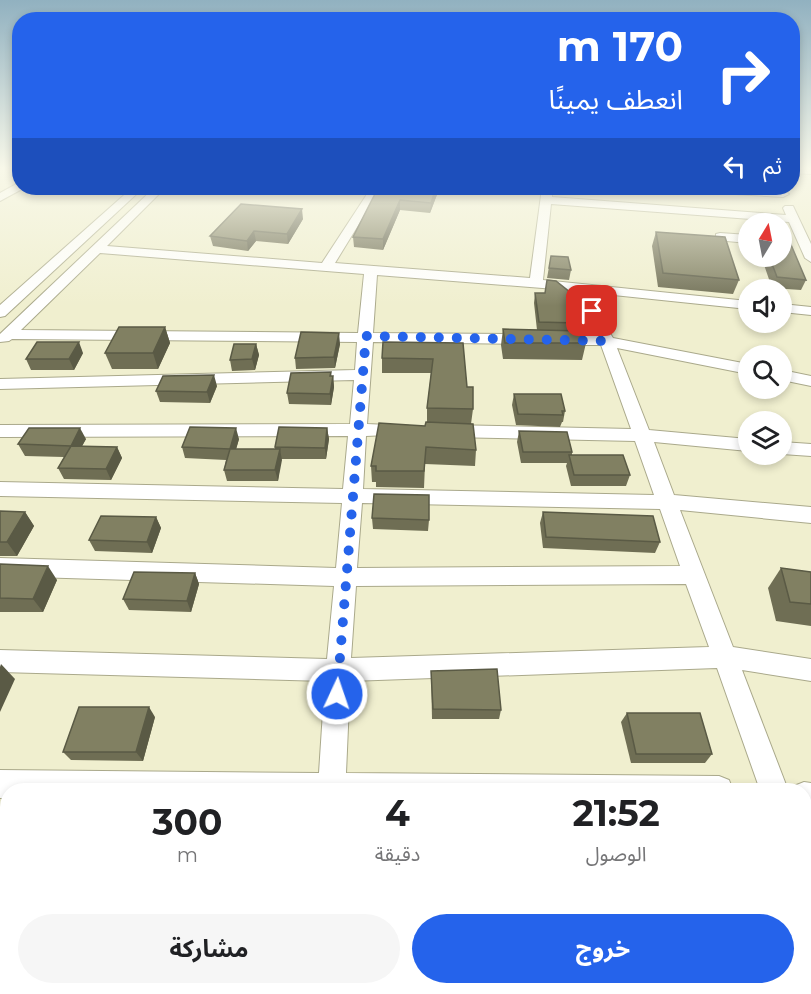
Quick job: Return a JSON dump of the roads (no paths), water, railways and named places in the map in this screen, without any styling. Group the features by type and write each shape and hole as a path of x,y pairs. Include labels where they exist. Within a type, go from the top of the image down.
{"street":[{"path":"0,313 7,301 109,213"},
{"path":"4,338 134,213"},
{"path":"326,267 360,213"},
{"path":"536,283 545,213"},
{"path":"739,213 794,219"},
{"path":"792,213 799,244 811,258"},
{"path":"720,237 738,238"},
{"path":"97,249 536,283 738,304"},
{"path":"332,783 351,495 371,270"},
{"path":"557,285 587,306 598,319 771,783"},
{"path":"792,309 811,311"},
{"path":"4,338 366,336 607,341 738,367"},
{"path":"0,384 362,375"},
{"path":"792,377 811,381"},
{"path":"0,431 422,430 642,435 738,444"},
{"path":"792,449 811,450"},
{"path":"0,489 668,502 811,515"},
{"path":"0,567 345,577 694,575"},
{"path":"0,661 338,670 725,657 811,670"}]}
